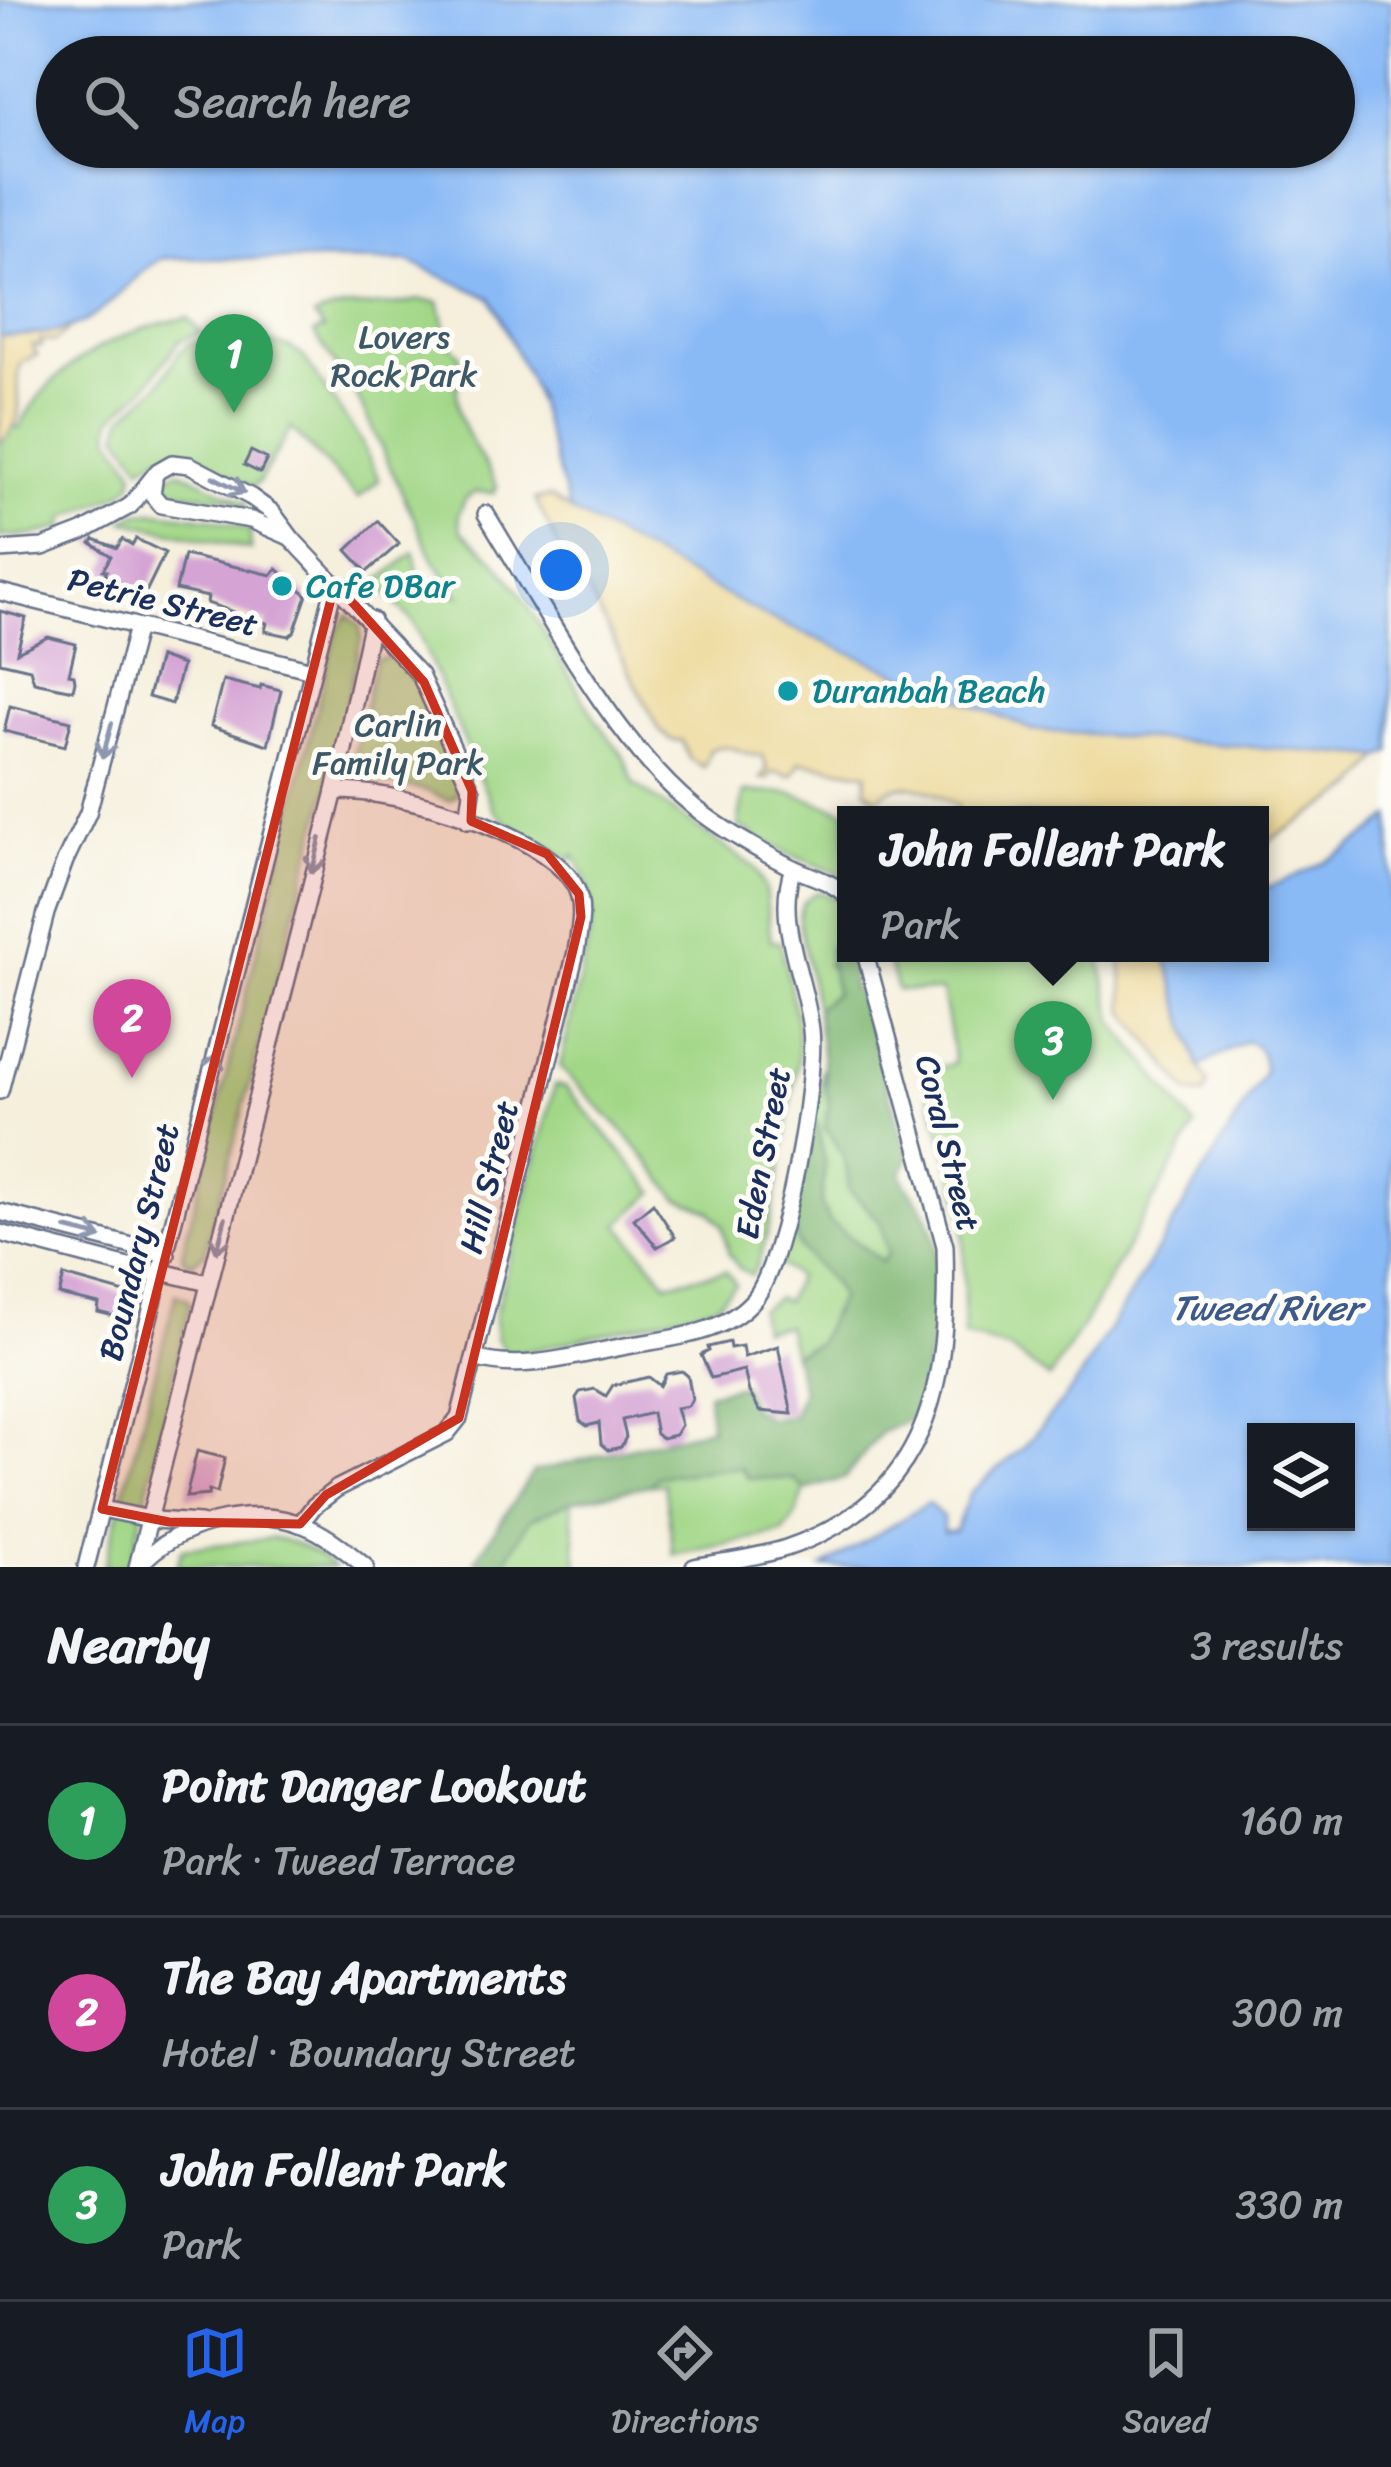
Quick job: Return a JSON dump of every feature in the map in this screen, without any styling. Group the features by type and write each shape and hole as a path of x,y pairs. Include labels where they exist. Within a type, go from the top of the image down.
{"street":[{"path":"0,550 61,542 127,508 166,465 186,464 262,503 372,620 427,688 472,791 468,820"},
{"path":"155,476 152,494 163,506"},
{"path":"255,521 262,503"},
{"path":"127,508 163,506 255,521 292,539"},
{"path":"486,514 596,691 645,758 695,808 837,889"},
{"name":"Boundary Street","path":"86,1567 335,583"},
{"name":"Petrie Street","path":"0,592 312,670"},
{"path":"137,1567 335,791 372,620"},
{"path":"0,1091 46,914 64,861 88,813 137,627"},
{"name":"Hill Street","path":"300,1524 336,1489 450,1430 462,1410 581,917 579,894 568,874 547,854 404,797 335,791"},
{"name":"Eden Street","path":"475,1358 514,1365 686,1336 730,1318 754,1298 778,1244 812,1070 812,1030 787,919 785,889 793,868"},
{"name":"Coral Street","path":"694,1567 789,1547 865,1504 908,1461 933,1405 945,1246 867,962"},
{"path":"0,1212 167,1255"},
{"path":"0,1234 208,1283"},
{"path":"102,1509 149,1519 214,1523 266,1518 300,1524 366,1567"},
{"path":"137,1567 166,1540 214,1523"}],"highlighted area":[{"path":"335,583 424,682 472,791 471,821 547,854 579,894 581,917 459,1418 326,1495 300,1524 169,1522 102,1509"}],"green space":[{"name":"Lovers Rock Park","path":"439,302 450,345 459,353 460,417 497,486 494,493 475,492 465,499 458,515 461,531 494,559 519,591 596,720 624,757 634,784 754,867 765,889 771,941 780,942 793,1002 798,1062 773,1208 751,1275 729,1254 722,1225 710,1211 678,1198 627,1135 560,1067 592,925 586,881 574,855 570,860 493,809 414,623 377,583 414,552 418,574 460,596 434,561 359,400 314,333 324,329 314,317 339,309"},
{"path":"188,318 201,332 179,341 145,388 112,418 110,434 134,471 133,483 120,494 65,518 64,527 0,537 0,443 15,426 19,429 48,386 113,341"},
{"path":"231,335 289,347 303,356 360,440 379,480 358,498 291,428 252,487 187,453 166,453 141,466 119,433 123,417 158,386 190,343"},
{"path":"181,471 246,503 243,513 238,513 235,500 171,490 174,502 163,495 166,477"},
{"path":"138,513 213,519 250,530 251,550 124,521"},
{"path":"348,615 360,626 361,639 331,777 205,1253 192,1263 182,1254 331,651"},
{"name":"Carlin Family Park","path":"391,656 415,682 442,734 461,786 448,800 425,790 350,775 375,660"},
{"path":"744,792 792,793 837,809 837,873 786,853 738,826"},
{"path":"818,892 837,898 837,954 827,964 835,993 816,1008 799,922 809,897"},
{"path":"830,946 837,950 837,962 853,962 852,985 909,1157 901,1173 933,1233 935,1315 913,1418 880,1433 845,1478 805,1490 794,1479 748,1478 740,1467 657,1476 650,1485 571,1501 529,1520 503,1567 475,1561 533,1472 710,1428 708,1393 742,1385 751,1408 767,1418 793,1416 802,1389 793,1354 817,1344 840,1297 804,1252 793,1225 793,1192 806,1129 817,1123 825,1164 821,1204 829,1221 882,1262 888,1253 880,1221 849,1190 843,1157 825,1128 829,1106 816,1008 835,993"},
{"path":"889,962 1101,962 1114,1022 1195,1127 1049,1378 1009,1349 964,1336 964,1214 923,1073 955,1063 942,991 897,990"},
{"path":"822,1068 829,1106 825,1128 843,1157 849,1190 880,1221 888,1253 882,1262 829,1221 821,1204 825,1164 817,1124 806,1129 820,1092"},
{"path":"555,1085 566,1087 655,1192 619,1224 667,1283 726,1271 736,1284 714,1306 533,1350 506,1352 496,1338 495,1314"},
{"path":"791,1222 800,1249 831,1278 840,1297 817,1344 793,1354 786,1326 762,1329 759,1310 777,1298 785,1302 797,1277 779,1264"},
{"path":"176,1294 190,1305 130,1567 104,1567"},
{"path":"741,1467 749,1478 795,1479 805,1490 783,1533 674,1555 664,1484 650,1485 657,1476"},
{"path":"571,1501 578,1567 503,1567 529,1520"},
{"path":"273,1538 305,1548 334,1567 177,1567 182,1549"}],"sand":[{"path":"132,273 54,342 41,340 42,346 32,345 37,355 21,363 19,414 0,443 0,308"},
{"name":"Duranbah Beach","path":"550,497 570,511 1033,730 1381,757 1355,788 1269,841 1269,806 957,806 907,786 877,799 866,790 867,773 800,762 792,776 773,772 768,779 761,778 767,770 763,756 731,748 710,750 704,767 689,759 682,741 671,740 660,731 535,499"},
{"path":"1122,962 1168,962 1208,1083 1204,1095 1189,1093 1125,1011"}],"water":[{"path":"0,0 1391,0 1391,752 1381,757 1033,730 770,619 570,511 533,388 491,298 407,261 163,258 84,322 49,333 0,336"},
{"name":"Tweed River","path":"1391,817 1391,1567 823,1567 928,1503 943,1517 943,1532 955,1531 970,1493 1024,1447 1075,1386 1264,1073 1261,1054 1247,1041 1199,1067 1168,962 1269,962 1269,886 1329,860"}],"building":[{"path":"251,451 267,459 260,473 244,465"},
{"path":"378,521 399,544 367,572 347,550"},
{"path":"94,539 117,548 122,539 132,545 136,539 165,553 143,598 105,574 111,556 91,543"},
{"path":"184,555 272,575 277,569 307,595 294,632 289,636 265,631 267,623 207,603 208,597 176,590"},
{"path":"0,611 26,618 17,652 48,637 76,644 69,674 74,675 73,690 34,682 30,669 0,662"},
{"path":"159,657 182,665 172,704 148,697"},
{"path":"223,680 281,690 268,745 211,726"},
{"path":"10,706 71,721 65,746 4,731"},
{"path":"653,1203 675,1237 657,1247 634,1219"},
{"path":"64,1276 132,1295 126,1319 98,1312 99,1304 59,1295"},
{"path":"729,1342 730,1348 742,1346 744,1357 778,1346 792,1414 760,1411 744,1370 711,1378 701,1355 708,1347"},
{"path":"682,1371 688,1376 692,1399 688,1406 676,1408 681,1425 675,1435 662,1438 656,1434 652,1413 622,1420 626,1437 621,1447 608,1450 601,1444 599,1423 587,1426 580,1421 576,1398 580,1392 595,1389 606,1396 613,1385 649,1377 660,1386 666,1374"},
{"path":"197,1451 225,1458 217,1493 209,1490 208,1495 186,1497"}],"place":[{"name":"Point Danger Lookout","path":"234,413"},
{"name":"Cafe DBar","path":"282,586"},
{"name":"Duranbah Beach","path":"788,691"},
{"name":"The Bay Apartments","path":"132,1078"},
{"name":"John Follent Park","path":"1053,1100"}]}
